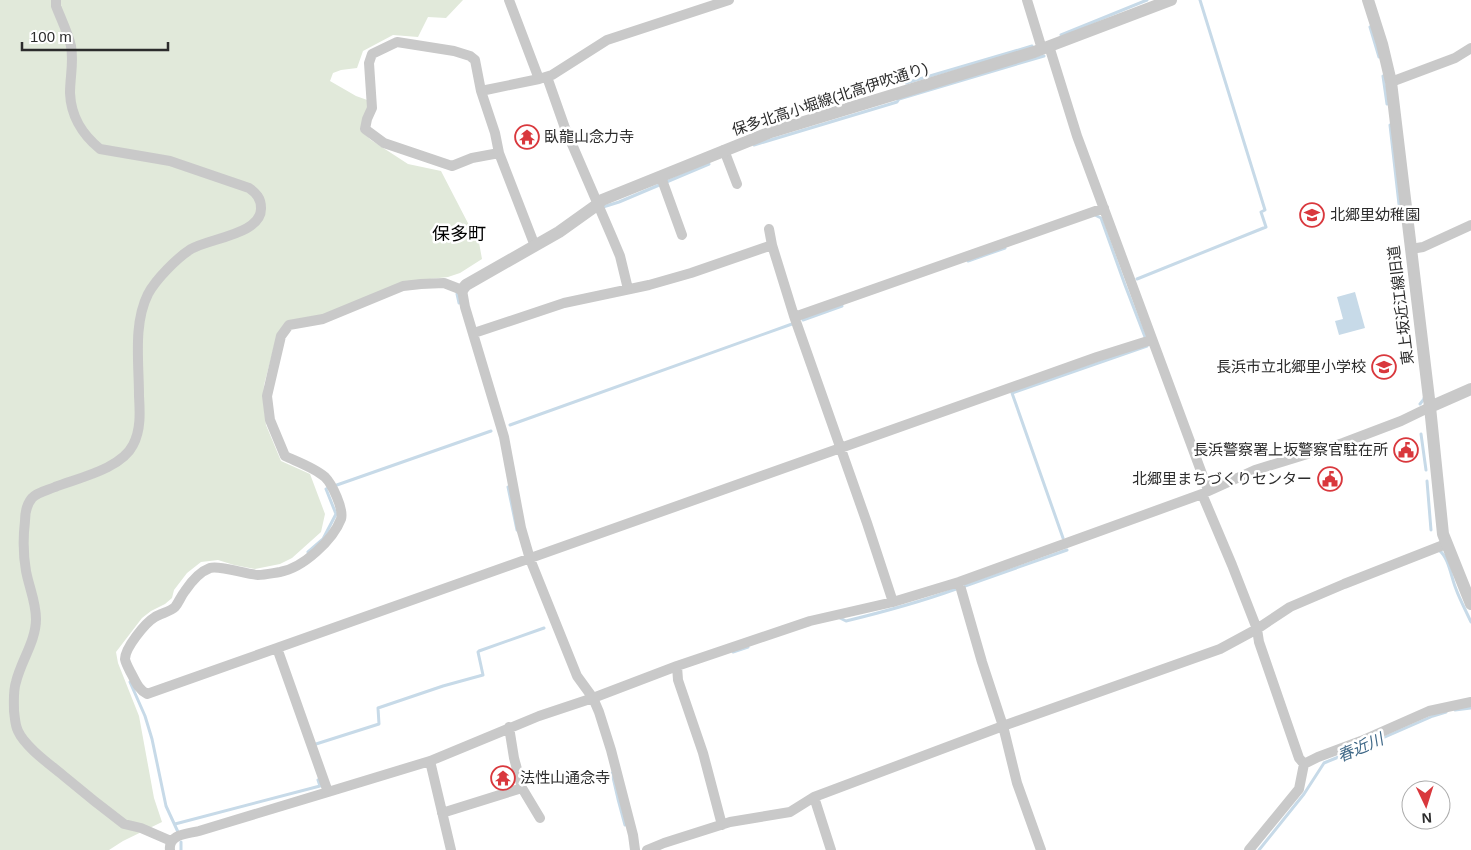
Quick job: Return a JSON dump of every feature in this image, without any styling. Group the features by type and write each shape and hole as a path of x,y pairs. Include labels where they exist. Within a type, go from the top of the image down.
{"street":[{"path":"56,0 56,6 71,47 70,93 72,108 80,128 91,142 100,149 170,161 249,188 257,194 261,202 262,215 257,222 244,231 212,240 191,249 170,266 149,292 141,312 138,345 140,413 138,432 133,446 123,458 109,467 44,491 32,498 26,511 23,544 26,572 34,601 36,630 16,682 14,697 15,720 18,733 37,755 124,824 141,828 170,845 179,835 199,831 430,761 538,716 810,621 893,602 959,582 1205,492 1255,470 1343,443 1401,421 1471,389"},
{"path":"509,0 598,202 620,256 628,289"},
{"path":"481,91 543,78 607,40 729,0"},
{"path":"1027,0 1104,208 1205,492 1257,629 1299,758 1304,764"},
{"name":"保多北高小堀線(北高伊吹通り)","path":"460,289 533,242 559,232 594,207 598,202 663,181 724,150 771,132 1046,48 1171,0"},
{"name":"東上坂近江線旧道","path":"1368,0 1382,44 1391,82 1443,534 1471,604"},
{"path":"499,154 472,158 452,166 384,142 365,129 372,108 369,63 372,54 398,42 454,51 470,56 475,60 481,91 495,133 499,154 533,242"},
{"path":"1391,82 1455,58 1471,48"},
{"path":"724,150 737,184"},
{"path":"663,181 682,235"},
{"path":"794,316 1104,208"},
{"path":"1411,249 1423,247 1471,225"},
{"path":"769,229 772,245 794,316 842,449 893,602"},
{"path":"474,333 564,303 691,273 772,245"},
{"path":"635,850 633,835 611,750 593,698 577,676 526,561 504,437 460,289 444,283 403,286 323,319 288,325 281,336 268,385 267,396 270,420 285,456 318,472 326,478 340,506 342,513 340,519 326,543 304,562 291,569 260,575 211,567 194,579 174,608 149,621 131,644 125,657 126,663 141,690 147,694 526,561 1088,361 1151,340"},
{"path":"647,850 730,822 790,812 814,797 1003,726 1220,649 1257,629 1290,607 1446,544"},
{"path":"959,582 1003,726 1017,783 1041,850"},
{"path":"277,648 328,792"},
{"path":"677,669 678,680 703,753 722,825"},
{"path":"1304,764 1429,710 1471,702"},
{"path":"509,727 514,758 522,788 540,818"},
{"path":"430,761 451,850"},
{"path":"1249,850 1299,790 1304,764"},
{"path":"442,813 522,788"},
{"path":"814,797 831,850"}],"green space":[{"path":"0,0 463,0 446,18 428,17 418,37 393,35 363,51 357,68 333,73 330,81 356,96 370,101 360,130 371,140 408,164 441,171 471,229 478,237 482,259 460,273 448,277 403,282 322,315 287,321 275,343 264,385 263,398 266,425 281,461 310,474 325,514 321,532 292,558 280,564 255,569 218,560 201,562 187,573 174,590 172,598 142,618 116,652 118,663 139,716 154,798 162,822 109,850 0,850"}],"water":[{"path":"1355,292 1365,328 1339,335 1335,321 1343,319 1337,297"}],"waterway":[{"path":"1061,35 1147,0"},
{"path":"1137,279 1266,227 1261,212 1265,210 1200,0"},
{"path":"1370,27 1379,57"},
{"path":"906,83 1032,46"},
{"path":"754,145 1044,56"},
{"path":"1383,76 1387,104"},
{"path":"1390,125 1400,213"},
{"path":"603,207 709,164"},
{"path":"1095,215 1101,218 1145,337"},
{"path":"968,261 1005,248"},
{"path":"458,290 459,303"},
{"path":"803,320 842,306"},
{"path":"510,425 792,324"},
{"path":"1063,538 1012,393 1147,346"},
{"name":"春近川","path":"1420,404 1424,398"},
{"path":"334,486 491,431"},
{"name":"春近川","path":"1421,434 1426,470"},
{"name":"春近川","path":"1427,481 1431,530"},
{"path":"508,487 517,530"},
{"path":"308,552 323,539 336,514 326,489 328,488"},
{"path":"965,586 1067,550"},
{"name":"春近川","path":"1439,550 1447,563 1471,622"},
{"path":"840,618 846,621 860,618 956,589"},
{"path":"316,744 379,724 378,708 483,675 479,651 544,628"},
{"path":"733,652 748,647"},
{"path":"130,682 145,716 152,739 166,806 178,832"},
{"name":"春近川","path":"1455,710 1471,708"},
{"name":"春近川","path":"1259,850 1304,794 1324,763 1446,712"},
{"path":"612,773 625,825"},
{"path":"175,824 320,786 318,780"},
{"path":"181,842 181,850"}],"place":[{"name":"臥龍山念力寺","path":"527,137"},
{"name":"北郷里幼稚園","path":"1312,215"},
{"name":"長浜市立北郷里小学校","path":"1384,367"},
{"name":"長浜警察署上坂警察官駐在所","path":"1406,450"},
{"name":"北郷里まちづくりセンター","path":"1330,479"},
{"name":"法性山通念寺","path":"503,778"}],"district":[{"name":"保多町","path":"459,234"}]}
